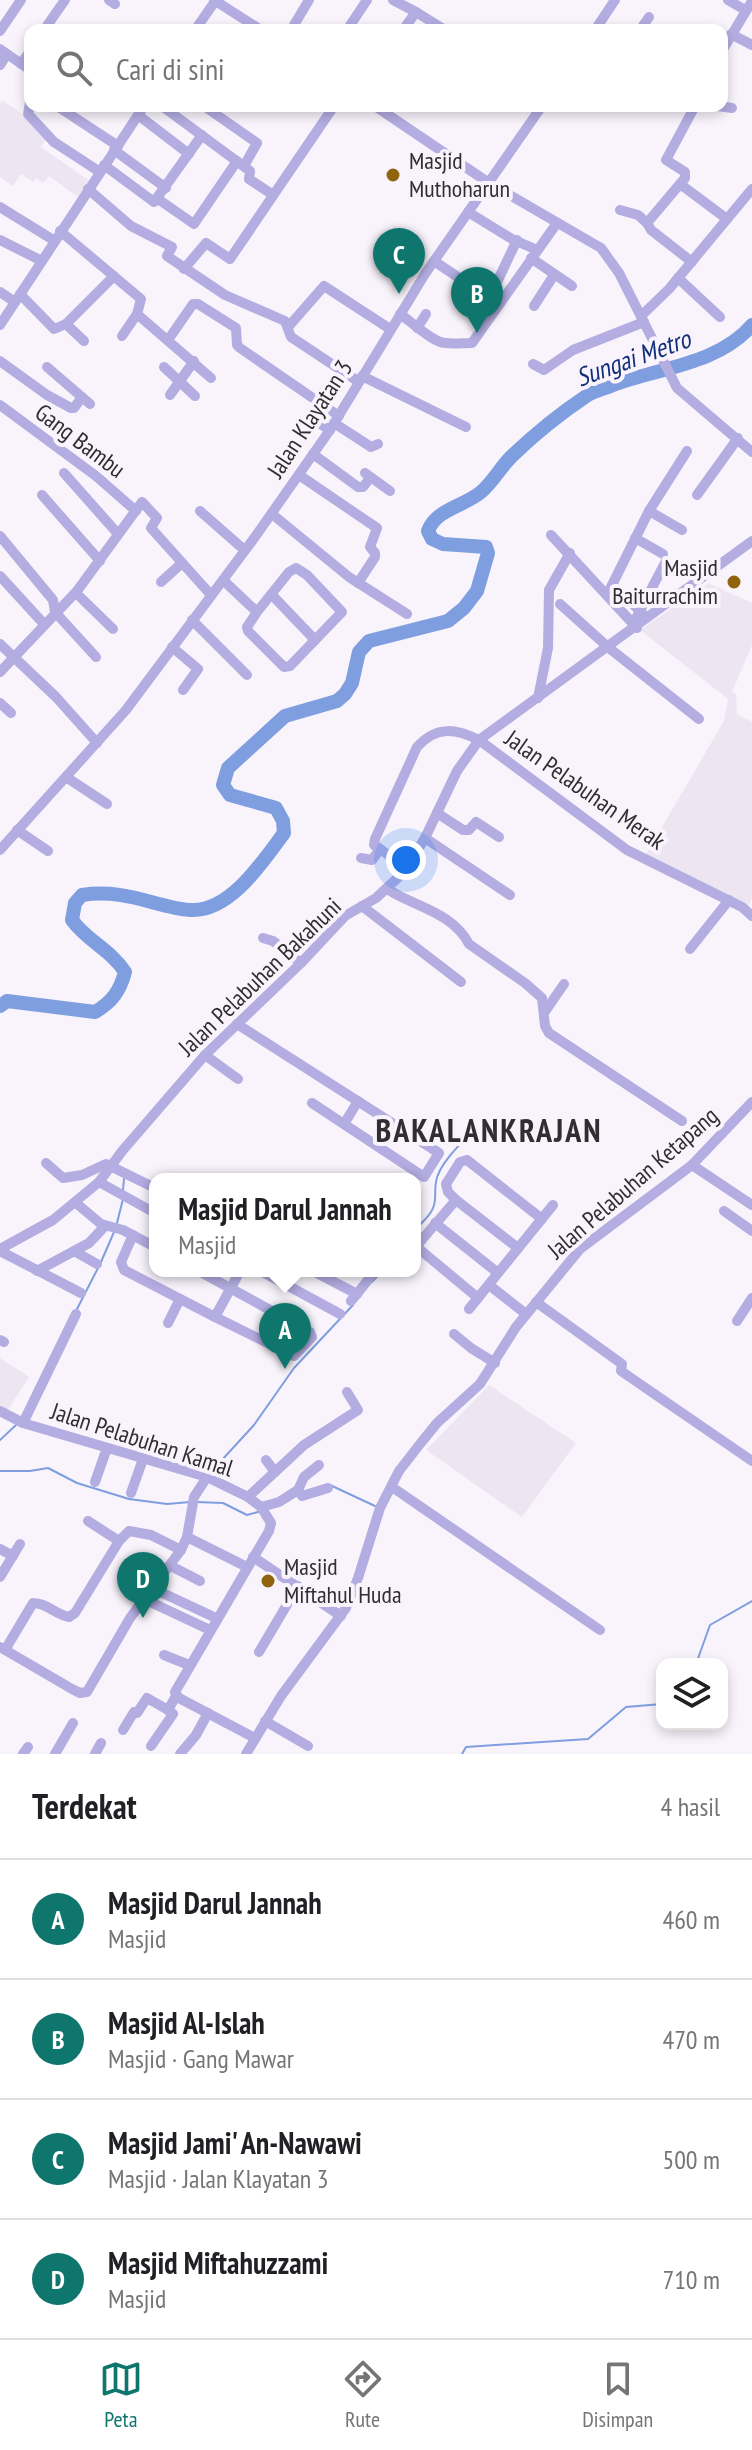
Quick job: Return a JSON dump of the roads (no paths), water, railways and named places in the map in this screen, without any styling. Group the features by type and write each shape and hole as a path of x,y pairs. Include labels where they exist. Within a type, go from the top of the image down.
{"street":[{"path":"0,31 21,0"},
{"path":"48,24 65,0"},
{"path":"199,24 215,0 252,24"},
{"path":"295,24 309,0"},
{"path":"351,24 367,0"},
{"path":"393,0 435,24"},
{"path":"599,24 615,0"},
{"path":"728,0 749,6 728,40"},
{"path":"407,24 416,12"},
{"path":"644,24 649,17"},
{"path":"731,34 752,45"},
{"path":"0,65 4,52 24,66"},
{"path":"728,107 732,108"},
{"path":"28,112 54,142 151,200 158,199 194,224 257,143 213,112"},
{"path":"65,112 166,188"},
{"path":"0,325 140,112"},
{"path":"143,112 189,154"},
{"path":"170,112 251,172 249,179 273,195"},
{"path":"184,269 206,243 230,259 330,112"},
{"path":"384,112 489,183 606,253 674,383 692,403 752,452"},
{"name":"Jalan Klayatan 3","path":"0,850 133,701 172,647 175,632 192,620 272,514 334,423 434,261 538,112"},
{"path":"647,223 680,184 685,173 666,160 692,112"},
{"path":"158,199 202,135"},
{"path":"680,184 727,219"},
{"path":"88,189 131,226 172,247 167,256 184,269 225,295 281,319 289,326 291,337 361,379 466,427"},
{"path":"533,364 544,370 573,350 642,319 752,189"},
{"path":"0,207 57,236 141,299 137,314 122,336"},
{"path":"620,210 638,215 651,230 692,262"},
{"path":"468,212 517,240 554,275 572,286"},
{"path":"400,314 442,342 472,343 557,223"},
{"path":"0,240 42,261"},
{"path":"498,280 517,240"},
{"path":"434,261 471,286"},
{"path":"534,306 554,275"},
{"path":"0,292 17,298 54,329 66,324 114,276"},
{"path":"678,278 720,317"},
{"path":"289,326 324,286 390,329"},
{"path":"168,340 193,304 198,304 236,328 240,348 334,423 371,447 378,444"},
{"path":"137,314 211,378"},
{"path":"417,328 426,314"},
{"path":"66,324 84,341"},
{"path":"0,361 42,391 71,408 86,401 50,371 42,391"},
{"path":"170,395 194,361"},
{"path":"164,367 195,396"},
{"name":"Gang Bambu","path":"0,405 96,476 136,511 142,502 157,518 150,527 182,563"},
{"path":"314,420 334,423"},
{"path":"697,495 738,438"},
{"path":"635,538 665,557 644,615 611,589 635,538 649,511 687,451"},
{"path":"313,454 358,487 363,487 367,475 390,491"},
{"path":"64,473 118,534"},
{"path":"299,475 377,528 370,547 375,557 358,583"},
{"path":"42,495 100,561"},
{"path":"0,672 76,593 136,511"},
{"path":"200,511 241,547"},
{"path":"649,511 682,530"},
{"path":"272,514 358,583 407,614"},
{"path":"551,535 635,626"},
{"path":"0,536 53,600 55,612 96,657"},
{"name":"Jalan Pelabuhan Bakahuni","path":"0,1250 53,1220 99,1182 205,1055 345,916 387,889 407,868 457,771 479,740 609,648 644,615 752,541"},
{"path":"538,698 548,648 549,590 570,553"},
{"path":"161,582 182,563 211,595"},
{"path":"296,568 341,609 341,614 290,666 284,667 248,631 247,627 257,612 289,572 296,568"},
{"path":"0,576 44,624"},
{"path":"223,580 257,612"},
{"path":"76,593 113,629"},
{"path":"272,595 315,640"},
{"path":"560,604 609,648 699,719"},
{"path":"192,620 247,675"},
{"path":"0,644 97,743"},
{"path":"172,647 198,669 183,690"},
{"path":"0,703 11,713"},
{"path":"407,868 374,845 417,747 425,738 446,729 461,731 479,740"},
{"name":"Jalan Pelabuhan Merak","path":"479,740 627,850 729,900 752,916"},
{"path":"66,777 107,804"},
{"path":"437,813 463,830 469,830 476,822 499,837"},
{"path":"17,830 48,851"},
{"path":"425,838 510,895"},
{"path":"361,858 372,860 380,849"},
{"path":"387,889 433,909 464,935 469,944 542,998 545,1026 549,1033 682,1121"},
{"path":"690,949 729,900"},
{"path":"362,906 461,982"},
{"path":"263,938 273,941 301,963"},
{"path":"544,1013 564,984"},
{"path":"237,1024 439,1153 424,1177 421,1175"},
{"path":"205,1055 238,1079"},
{"path":"344,1124 358,1101"},
{"name":"Jalan Pelabuhan Ketapang","path":"246,1754 281,1696 341,1616 358,1578 380,1508 399,1471 437,1423 480,1384 526,1314 580,1249 692,1165 752,1102"},
{"path":"312,1103 418,1173"},
{"path":"518,1248 448,1192 446,1184 460,1162 467,1160 542,1219"},
{"path":"46,1163 63,1178 82,1175 101,1165 111,1166 149,1185"},
{"path":"692,1165 752,1205"},
{"path":"99,1182 149,1210"},
{"path":"421,1244 456,1200"},
{"path":"76,1203 105,1226 149,1244"},
{"path":"469,1309 553,1205"},
{"path":"724,1211 752,1231"},
{"path":"435,1223 498,1273"},
{"path":"37,1271 94,1240 105,1226"},
{"path":"133,1235 121,1267 294,1356 312,1337 310,1332 210,1277"},
{"path":"0,1250 81,1293"},
{"path":"421,1250 478,1298"},
{"path":"74,1251 97,1264"},
{"path":"215,1317 236,1277"},
{"path":"275,1277 346,1307"},
{"path":"318,1277 346,1307"},
{"path":"346,1307 370,1277"},
{"path":"489,1285 526,1314"},
{"path":"737,1321 752,1298"},
{"path":"168,1323 180,1299"},
{"path":"536,1302 622,1364 621,1371 752,1461"},
{"path":"23,1423 76,1314"},
{"path":"454,1334 495,1363"},
{"path":"248,1497 304,1445 358,1410 347,1392"},
{"name":"Jalan Pelabuhan Kamal","path":"0,1411 23,1423 207,1477 248,1497 261,1507"},
{"path":"95,1482 107,1448"},
{"path":"131,1493 143,1459"},
{"path":"266,1460 275,1472"},
{"path":"300,1492 304,1477 319,1465"},
{"path":"181,1550 151,1535 129,1531 119,1541 75,1613 69,1617 62,1616 43,1604 33,1603 3,1649 84,1693 97,1679 125,1627 181,1550 187,1537 193,1500 207,1477"},
{"path":"392,1487 600,1630"},
{"path":"168,1710 176,1696 176,1688 271,1527 261,1507 300,1492 328,1488"},
{"path":"88,1521 119,1541"},
{"path":"187,1537 247,1567"},
{"path":"0,1577 20,1544"},
{"path":"0,1549 13,1556"},
{"path":"253,1557 341,1616"},
{"path":"171,1566 200,1581"},
{"path":"259,1652 298,1586"},
{"path":"154,1589 216,1618"},
{"path":"146,1600 210,1630"},
{"path":"164,1655 189,1665"},
{"path":"176,1696 255,1738"},
{"path":"123,1730 147,1698 173,1714 151,1746"},
{"path":"180,1754 196,1735 208,1713"},
{"path":"265,1721 308,1746"},
{"path":"55,1754 73,1723"},
{"path":"95,1754 101,1743"}],"waterway":[{"name":"Sungai Metro","path":"0,1006 7,1001 95,1012 114,995 125,972 72,920 75,903 82,895 119,895 192,910 206,908 233,893 256,870 284,833 283,821 276,808 230,795 223,785 228,768 285,716 337,701 345,694 352,683 359,652 369,641 448,621 464,608 477,591 488,553 486,547 443,544 432,539 428,531 437,518 481,492 521,447 588,395 706,357 738,338 752,325"},
{"path":"421,1224 433,1208 441,1168 474,1130"},
{"path":"123,1190 124,1179"},
{"path":"117,1223 123,1199"},
{"path":"101,1262 114,1232"},
{"path":"77,1309 98,1268"},
{"path":"372,1282 377,1277"},
{"path":"210,1473 254,1425 294,1368 353,1305"},
{"path":"0,1440 16,1425"},
{"path":"0,1471 48,1468 77,1483 129,1499 167,1504 190,1502"},
{"path":"330,1485 375,1506"},
{"path":"196,1502 223,1503 247,1515 258,1512"},
{"path":"698,1658 710,1625 752,1601"},
{"path":"462,1754 466,1747 588,1739 626,1707 656,1704"}],"place":[{"name":"Masjid Muthoharun","path":"393,175"},
{"name":"Masjid Jami' An-Nawawi","path":"399,294"},
{"name":"Masjid Al-Islah","path":"477,333"},
{"name":"Masjid Baiturrachim","path":"734,582"},
{"name":"Masjid Darul Jannah","path":"285,1369"},
{"name":"Masjid Miftahul Huda","path":"268,1581"},
{"name":"Masjid Miftahuzzami","path":"143,1618"}],"district":[{"name":"BAKALANKRAJAN","path":"489,1131"}]}
